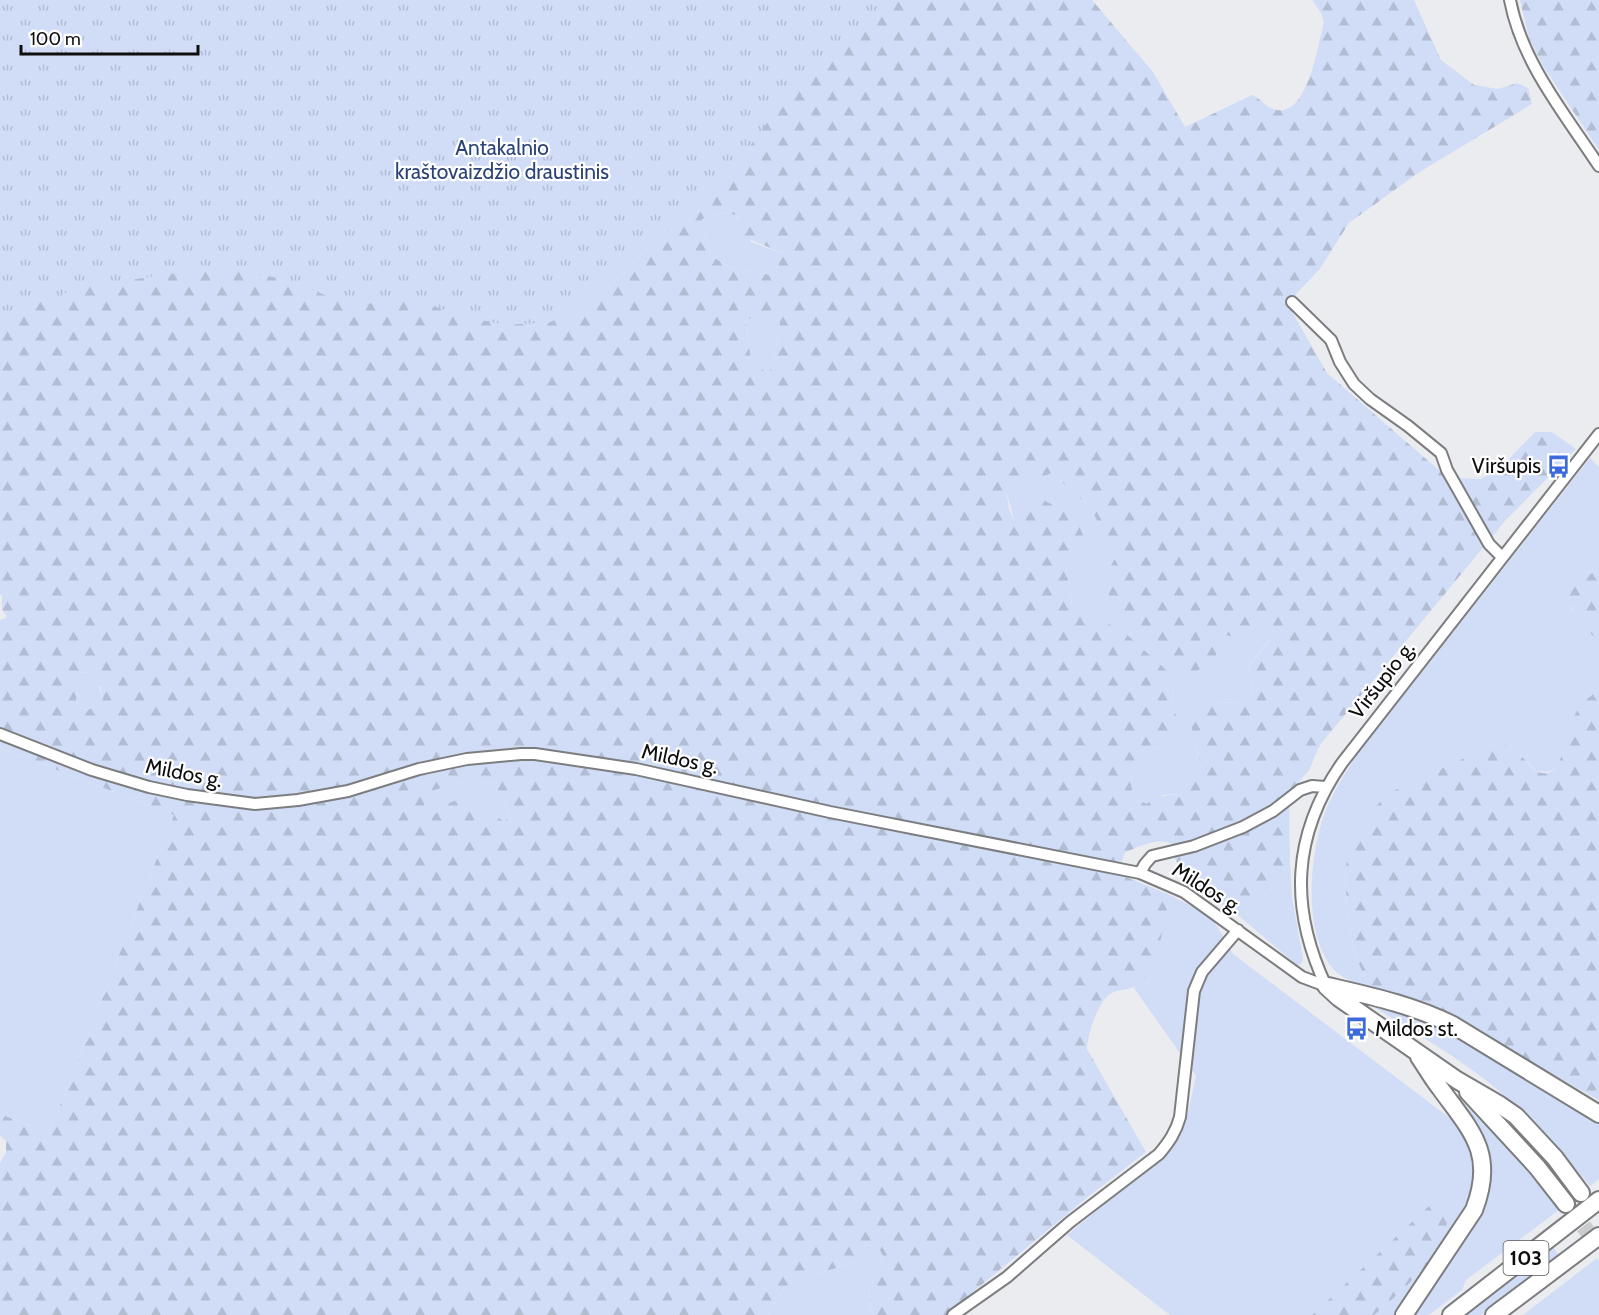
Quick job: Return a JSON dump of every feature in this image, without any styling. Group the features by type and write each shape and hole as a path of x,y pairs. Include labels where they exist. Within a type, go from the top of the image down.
{"main road":[{"path":"1326,986 1339,998 1457,1080 1516,1116 1555,1158 1581,1193"},
{"path":"1326,986 1376,997 1433,1015 1599,1114"},
{"path":"1404,1315 1474,1210 1482,1184 1483,1170 1482,1157 1472,1131 1411,1046"},
{"path":"1457,1080 1538,1167 1566,1204"},
{"name":"103","path":"1451,1315 1599,1200"},
{"name":"103","path":"1494,1315 1599,1236"}],"street":[{"path":"1510,0 1520,38 1534,67 1599,166"},
{"path":"1292,302 1331,340 1340,362 1354,384 1370,399 1441,453 1447,470 1489,544 1502,557"},
{"name":"Viršupio g.","path":"1326,986 1310,949 1305,926 1301,873 1308,831 1325,787 1599,434"},
{"name":"Mildos g.","path":"0,734 92,770 149,787 187,795 255,804 298,800 348,791 419,769 467,759 521,754 535,754 636,769 830,812 1140,873 1184,892 1302,977 1326,986"},
{"path":"1140,873 1144,864 1152,856 1194,846 1243,827 1273,811 1300,790 1312,786 1325,787"},
{"path":"953,1315 1006,1277 1070,1222 1159,1154 1169,1143 1180,1117 1194,991 1202,972 1238,930"}],"green space":[{"path":"0,0 1092,0 1153,72 1185,127 1252,95 1271,108 1283,110 1294,105 1309,80 1324,22 1312,0 1414,0 1441,60 1474,85 1498,89 1517,83 1528,88 1532,104 1418,173 1349,223 1319,270 1296,294 1291,310 1327,373 1448,478 1481,479 1505,463 1535,432 1552,432 1576,449 1505,521 1320,745 1309,770 1289,794 1290,863 1249,916 1239,916 1189,881 1175,859 1175,845 1163,841 1125,852 1121,864 1126,877 1170,895 1151,969 1138,985 1110,994 1101,1004 1094,1019 1087,1049 1146,1152 956,1306 954,1315 871,1315 869,1288 879,1271 883,1256 875,1241 868,1241 857,1262 798,1279 784,1288 768,1315 0,1315 0,1163 6,1152 6,1141 0,1135 0,1114 49,1133 174,815 0,748 0,620 7,616 2,610 2,595 0,595","holes":["750,143 752,148 744,159 737,163 707,197 702,208 676,230 667,233 655,245 642,253 611,285 577,309 546,324 525,327 521,321","723,213 736,215 739,219 736,226 744,237 782,253 775,276 728,266 711,256 702,227 702,219","770,316 780,323 773,367 767,373 751,360 745,319 752,318 761,322","1052,473 1090,507 1116,557 1103,579 1115,612 1189,676 1216,659 1217,633 1243,639 1252,633 1269,632 1269,641 1248,667 1253,692 1241,703 1210,702 1191,718 1193,739 1202,767 1192,775 1181,794 1155,797 1147,804 1134,798 1130,780 1152,749 1176,742 1181,724 1172,707 1174,686 1165,669 1123,631 1072,606 1066,565 1086,542 1075,516 1041,499 1015,522 1009,509 1007,494 1028,482","107,653 110,659 105,662 97,674 103,699 96,708 88,710 76,708 77,688 73,678 78,673 90,672","470,779 494,784 503,797 509,817 504,822 498,817 487,815 476,821 476,812 467,805 454,801 444,805 434,815 424,805 428,792"]},
{"name":"Antakalnio kraštovaizdžio draustinis","path":"0,0 891,0 871,27 856,40 825,60 786,97 744,154 674,228 647,246 578,305 536,323 506,325 471,318 419,302 405,300 364,304 346,302 296,282 218,269 117,282 85,283 57,297 0,315"},
{"path":"1520,0 1599,0 1599,150 1543,66 1529,38"},
{"path":"750,142 752,148 744,159 737,163 707,197 702,208 676,230 667,233 655,245 642,253 611,285 577,309 546,324 525,327 520,321"},
{"path":"723,213 736,215 751,242 782,253 775,276 728,266 711,256 702,227 702,219"},
{"path":"770,316 780,323 773,367 767,373 751,361 745,318"},
{"path":"1590,458 1599,467 1599,569 1574,585 1570,608 1599,642 1599,691 1585,702 1574,717 1569,728 1565,750 1559,764 1553,770 1536,771 1511,748 1491,746 1345,868 1347,910 1354,952 1369,988 1343,977 1336,972 1325,957 1318,940 1312,900 1314,858 1328,804 1356,756"},
{"path":"1052,473 1090,507 1117,557 1217,633 1243,639 1252,633 1269,632 1269,640 1248,667 1253,692 1242,703 1210,702 1193,739 1202,767 1192,775 1181,794 1163,795 1147,804 1134,798 1130,780 1152,749 1161,748 1181,724 1172,707 1174,686 1123,631 1072,606 1066,565 1015,523 1007,494 1028,482"},
{"path":"1599,569 1599,642 1576,616 1569,600 1574,585"},
{"path":"107,652 111,659 99,687 103,699 96,709 76,708 77,688 72,679 78,673 90,672"},
{"path":"1599,691 1599,1100 1432,1007 1369,988 1354,952 1347,910 1345,868 1350,853 1375,807 1391,792 1491,746 1498,745 1509,746 1536,771 1550,772 1559,762 1574,715 1587,699"},
{"path":"0,748 174,815 49,1133 0,1114"},
{"path":"470,779 494,784 503,797 509,817 504,822 476,821 444,805 434,815 424,805 428,791"},
{"path":"1290,863 1292,897 1303,959 1301,964 1297,965 1239,916 1249,916"},
{"path":"1170,895 1208,915 1214,921 1233,954 1450,1118 1472,1144 1477,1167 1470,1205 1398,1315 1374,1315 1418,1273 1442,1236 1447,1220 1426,1210 1312,1315 1170,1315 1067,1235 1171,1150 1181,1133 1187,1114 1196,1076 1134,988 1147,976 1157,951"},
{"path":"1359,998 1433,1021 1599,1118 1599,1179 1590,1186 1535,1124 1497,1089 1440,1048"},
{"path":"1453,1094 1500,1138 1559,1210 1466,1280 1462,1290 1429,1315 1409,1315 1485,1190"},
{"path":"1439,1197 1447,1219 1439,1246 1420,1272 1396,1296 1374,1315 1312,1315"},
{"path":"868,1241 875,1241 883,1256 879,1271 869,1288 871,1315 768,1315 784,1288 798,1279 857,1262"},
{"path":"1553,1247 1559,1255 1481,1315 1466,1315"},
{"path":"1597,1258 1599,1261 1599,1315 1523,1315"}],"tunnel":[{"path":"1569,1207 1599,1247"}],"place":[{"name":"Viršupis","path":"1559,466"},
{"name":"Mildos st.","path":"1357,1029"}]}
